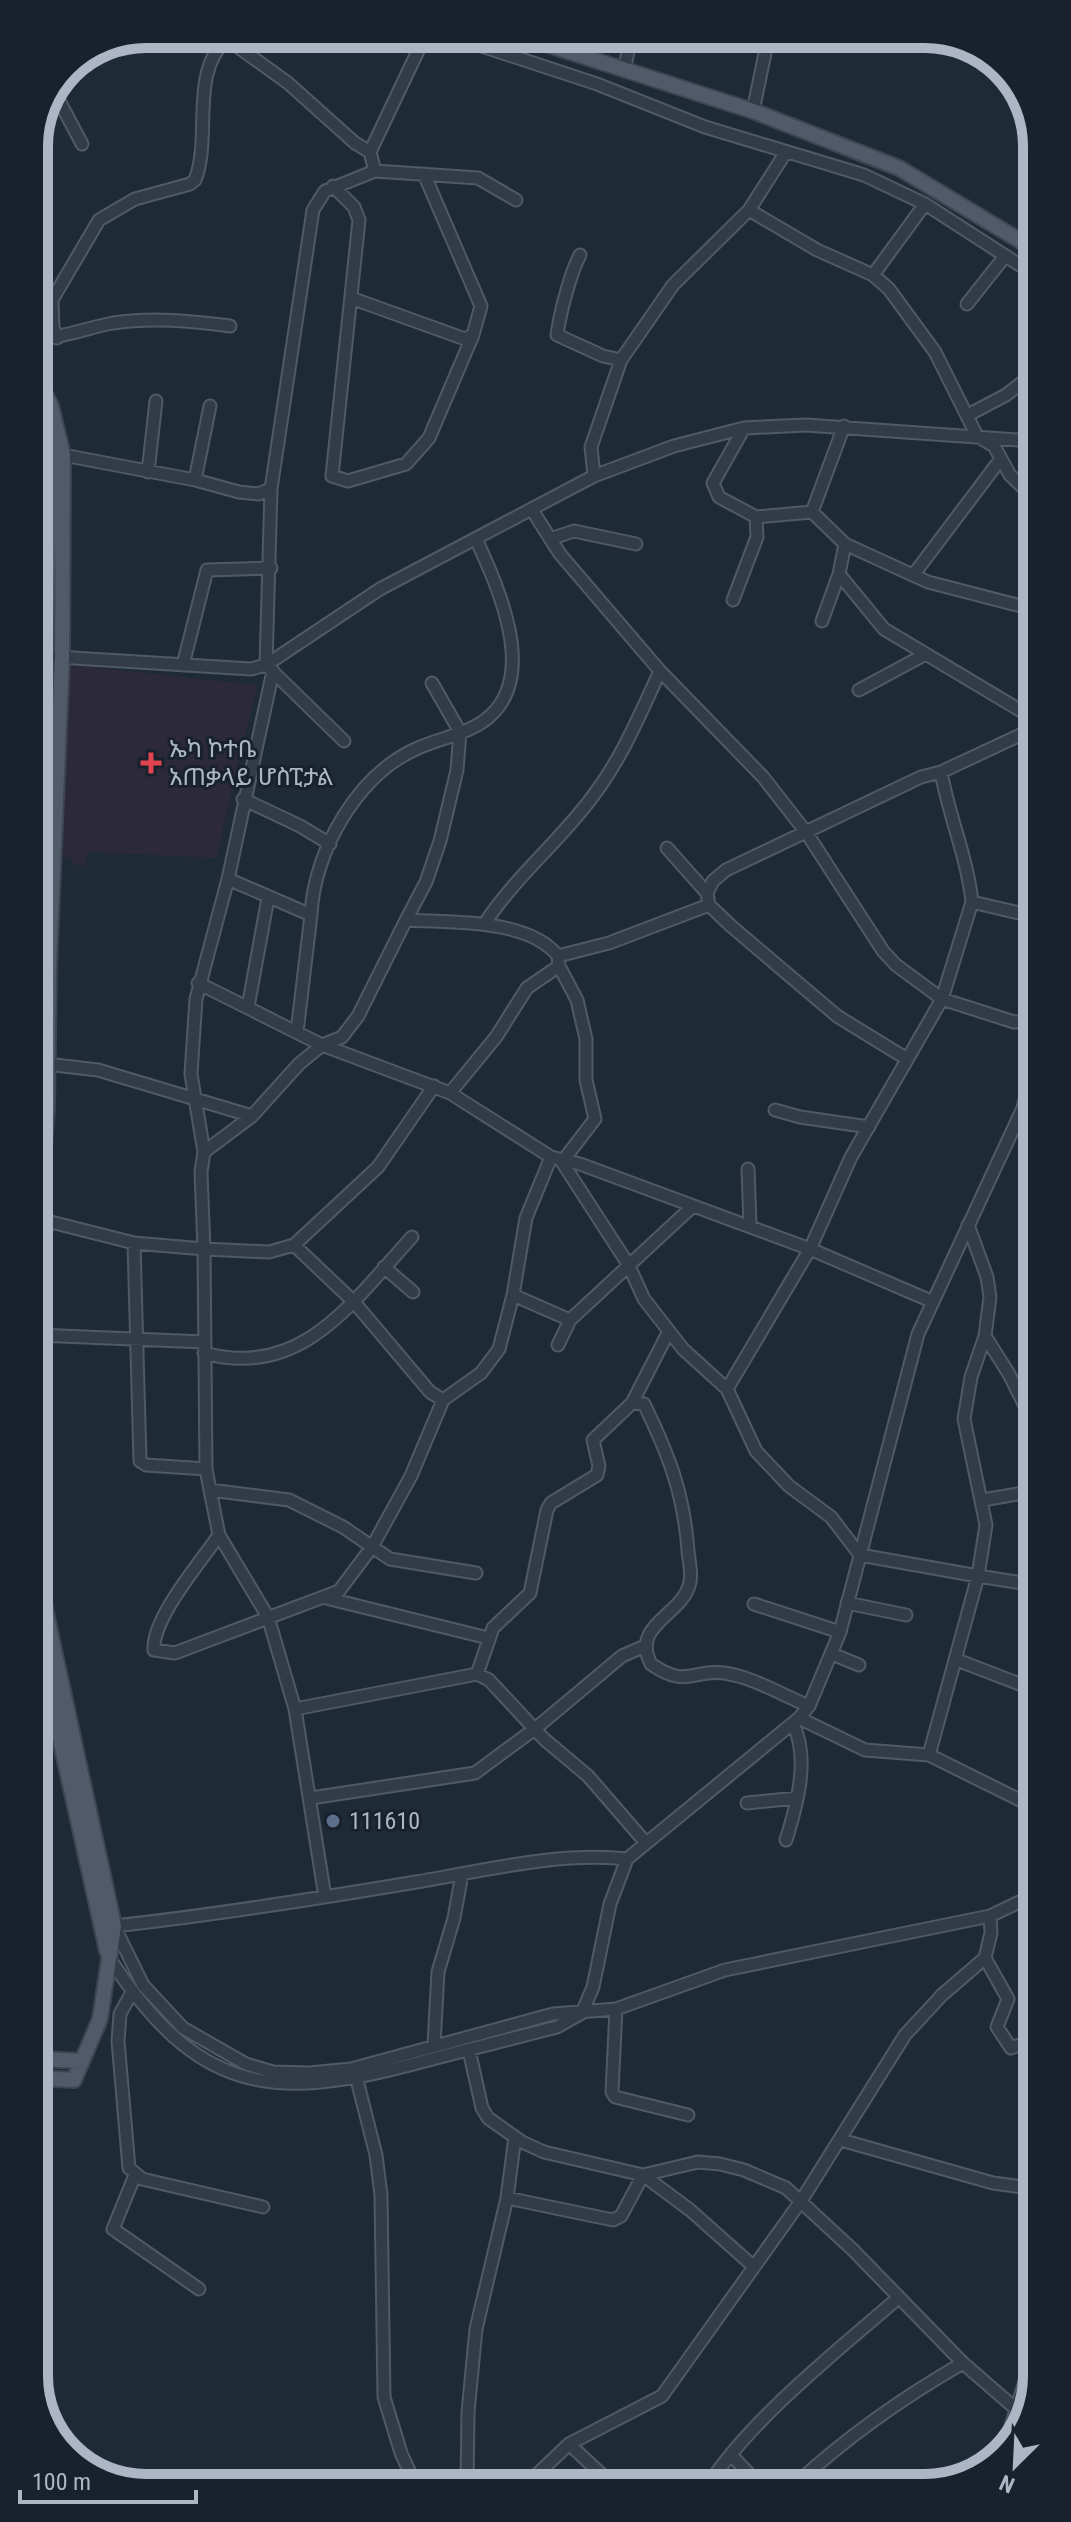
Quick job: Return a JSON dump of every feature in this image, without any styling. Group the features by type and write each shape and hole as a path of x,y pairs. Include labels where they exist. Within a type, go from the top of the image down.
{"main road":[{"path":"556,48 753,111 899,168 1023,240"},
{"path":"48,400 63,455 48,785"},
{"path":"48,448 51,458 55,657"},
{"path":"48,1622 114,1926 100,2019 74,2080 48,2079"},
{"path":"48,1689 108,1956"},
{"path":"48,2059 82,2061"}],"street":[{"path":"57,338 53,327 52,300 99,220 135,199 195,180 206,88 219,48"},
{"path":"241,48 370,152"},
{"path":"375,171 370,152 419,48"},
{"path":"488,48 597,84 705,127 864,175 925,204 1023,267"},
{"path":"624,71 629,48"},
{"path":"753,111 766,48"},
{"path":"59,100 82,144"},
{"path":"594,476 591,447 621,360 673,285 749,210 786,152"},
{"path":"325,1897 295,1709 268,1617 219,1535 206,1469 201,1172 204,1152 191,1074 198,983 228,879 243,799 255,763 270,668 271,489 313,210 325,191 375,171 478,178 516,200"},
{"path":"333,186 354,207 359,220 332,476 348,481 406,464 429,438 473,335 481,306 424,174"},
{"path":"873,275 925,204"},
{"path":"749,210 817,250 873,275 899,299 920,328 977,436 994,446 1010,475 1023,487"},
{"path":"580,255 569,278 569,294 557,335 603,356 621,360"},
{"path":"967,304 1005,256"},
{"path":"351,298 465,339 473,335"},
{"path":"48,338 112,323 157,319 230,326"},
{"path":"968,415 1006,395 1023,382"},
{"path":"148,472 156,401"},
{"path":"195,480 210,406"},
{"path":"55,657 270,668 380,589 594,476 674,446 744,428 844,426 1023,440"},
{"path":"812,512 844,426"},
{"path":"744,428 715,477 713,489 719,497 756,517 812,512 845,544 954,591 1023,607"},
{"path":"63,455 195,480 239,492 258,494 271,489"},
{"path":"914,574 1000,460"},
{"path":"532,510 550,539 660,671 713,722 806,832 883,951 896,965 942,999 1000,1018 1023,1021"},
{"path":"733,600 757,537 756,517"},
{"path":"550,539 574,531 636,544"},
{"path":"297,1032 318,871 357,797 385,767 414,749 490,717 511,678 512,655 505,618 493,576 476,539"},
{"path":"822,621 839,574 845,544"},
{"path":"183,665 207,570 271,568"},
{"path":"839,574 884,629 1023,712"},
{"path":"859,690 924,655"},
{"path":"270,668 344,741"},
{"path":"485,923 524,871 595,794 618,759 660,671"},
{"path":"204,1152 252,1116 322,1045 342,1037 358,1016 426,882 450,809 460,732 432,683"},
{"path":"708,899 713,881 726,870 921,777 941,772 1023,734"},
{"path":"727,1389 810,1249 851,1157 942,999 972,902 968,863 946,799 941,772"},
{"path":"243,799 330,844"},
{"path":"667,848 708,899 837,1016 907,1059"},
{"path":"228,879 311,915"},
{"path":"248,1007 268,898"},
{"path":"450,1093 496,1037 527,988 558,961 609,943 708,899"},
{"path":"972,902 1023,908"},
{"path":"219,1535 163,1618 154,1640 154,1650 175,1653 339,1591 372,1547 411,1476 443,1400 491,1363 499,1349 513,1295 526,1218 556,1160 595,1119 586,1080 584,1029 577,1000 552,948 523,934 485,923 406,920"},
{"path":"198,983 322,1045 450,1093 556,1160 580,1164 750,1225 931,1301"},
{"path":"48,1064 98,1070 252,1116"},
{"path":"48,1221 134,1243 269,1252 294,1245 378,1167 434,1086"},
{"path":"627,1859 598,1856 462,1874 276,1907 114,1926 143,1985 183,2028 246,2064 273,2072 372,2069 469,2050 557,2027 582,2013 593,1987 610,1904 627,1859 796,1721 809,1706 840,1632 918,1334 1023,1108"},
{"path":"775,1110 869,1127"},
{"path":"556,1160 628,1264 644,1299 668,1333 727,1389 756,1451 789,1486 831,1517 860,1555 1023,1583"},
{"path":"748,1169 750,1225"},
{"path":"558,1345 570,1320 628,1264 640,1259 693,1206"},
{"path":"929,1755 978,1576 986,1525 964,1419 971,1377 985,1336 990,1297 987,1277 968,1225"},
{"path":"48,1336 204,1348 231,1361 263,1360 326,1327 354,1302 412,1237"},
{"path":"134,1243 140,1461 146,1465 206,1469"},
{"path":"294,1245 354,1302 430,1392 443,1400"},
{"path":"384,1267 413,1292"},
{"path":"513,1295 570,1320"},
{"path":"477,1674 488,1638 499,1621 530,1593 551,1503 597,1475 599,1466 593,1440 632,1403 668,1333"},
{"path":"985,1336 1023,1402"},
{"path":"311,1798 475,1773 536,1728 622,1656 645,1646 655,1624 687,1590 690,1570 686,1517 672,1461 644,1404 632,1403"},
{"path":"210,1490 289,1500 343,1527 390,1559 476,1573"},
{"path":"983,1500 1023,1493"},
{"path":"326,1598 488,1638"},
{"path":"847,1603 906,1615"},
{"path":"754,1604 840,1632"},
{"path":"645,1646 651,1664 673,1676 684,1679 720,1672 809,1706"},
{"path":"832,1654 859,1665"},
{"path":"957,1660 1023,1685"},
{"path":"295,1709 477,1674 489,1680 588,1776 646,1843"},
{"path":"796,1721 865,1750 929,1755 1023,1802"},
{"path":"786,1840 797,1798 799,1738 796,1721"},
{"path":"747,1803 797,1798"},
{"path":"434,2045 438,1972 454,1918 462,1874"},
{"path":"108,1956 132,1992 174,2038 244,2079 287,2085 357,2080 372,2069 434,2045 553,2014 616,2009 725,1970 990,1916 1023,1900"},
{"path":"538,2474 569,2444 662,2396 801,2201 905,2035 942,1995 985,1958 991,1933 990,1916"},
{"path":"985,1958 1007,1993 998,2031 1014,2049 1023,2045"},
{"path":"132,1992 120,2014 118,2041 129,2168 135,2175 263,2207"},
{"path":"616,2009 612,2092 615,2097 688,2115"},
{"path":"469,2050 482,2108 488,2118 515,2137 566,2158 643,2175 690,2210 753,2266"},
{"path":"357,2080 376,2155 381,2195 384,2397 411,2474"},
{"path":"467,2474 468,2412 476,2329 507,2198 515,2137"},
{"path":"841,2140 993,2183 1023,2187"},
{"path":"507,2198 617,2219 643,2175 688,2163 720,2164 744,2170 786,2188 801,2201 963,2363 1017,2410"},
{"path":"135,2175 113,2229 199,2289"},
{"path":"717,2474 731,2455 820,2366 897,2299"},
{"path":"807,2474 842,2442 910,2393 963,2363"},
{"path":"569,2444 601,2474"},
{"path":"731,2455 749,2474"}],"shaded area":[{"name":"ኤካ ኮተቤ አጠቃላይ ሆስፒታል","path":"82,666 257,685 216,858 89,852 84,866 73,864 72,859 63,856 66,667"}],"place":[{"name":"ኤካ ኮተቤ አጠቃላይ ሆስፒታል","path":"151,763"},
{"name":"111610","path":"333,1821"}]}
